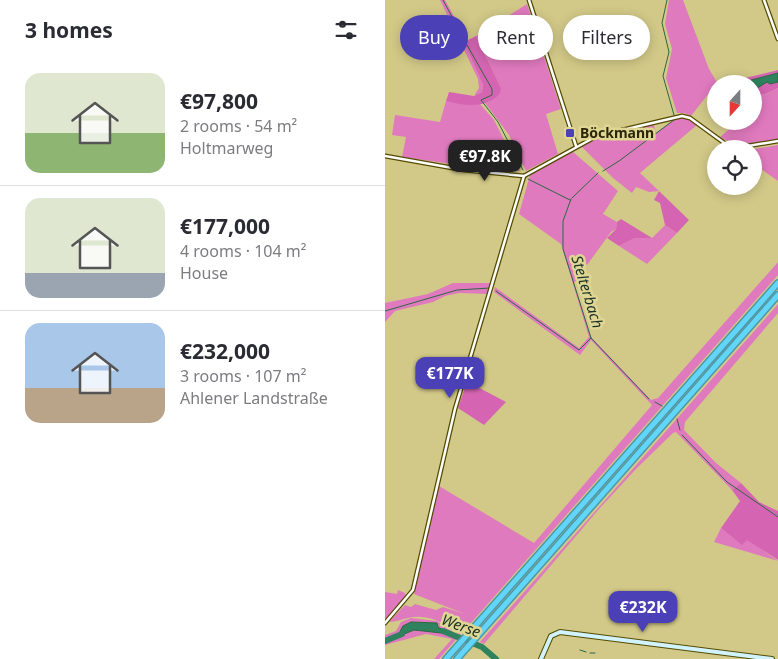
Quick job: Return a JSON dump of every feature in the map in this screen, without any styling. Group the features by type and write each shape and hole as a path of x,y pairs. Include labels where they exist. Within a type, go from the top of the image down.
{"highway":[{"path":"446,659 778,283"},
{"path":"457,659 778,295"}],"street":[{"path":"529,0 576,146"},
{"path":"764,0 778,39"},
{"path":"385,156 464,170 524,176 597,136 682,116 690,118 727,145 736,148 778,141"},
{"path":"385,623 408,597 414,586 455,409 524,176"},
{"path":"541,659 551,636 560,632 771,659"}],"shaded area":[{"path":"440,0 445,0 453,15 447,15"},
{"path":"669,0 683,0 713,75 707,75 707,96 691,116 677,113 666,78 672,49 665,24"},
{"path":"527,4 531,15 509,15"},
{"path":"476,36 478,40 478,60 488,60 501,88 500,93 495,98 482,104 468,105 446,101 449,92 474,96 482,92 483,85 468,51 468,40"},
{"path":"468,51 483,85 482,92 474,96 479,88 478,79 468,58"},
{"path":"488,60 545,60 561,109 546,114 558,154 526,171 509,135 485,103 489,102 501,88"},
{"path":"778,70 778,88 763,94 763,75 757,75"},
{"path":"778,73 778,82 770,84 767,82 763,84 763,77"},
{"path":"778,88 778,139 762,142 762,140 726,140 720,137 728,130 763,130 763,94"},
{"path":"446,101 480,104 494,120 520,171 493,170 402,157 406,137 392,135 395,115 440,122"},
{"path":"677,117 688,118 697,125 640,173 659,191 649,192 636,187 632,193 613,178 581,146 597,138 653,123 656,133"},
{"path":"778,145 778,181 762,170 762,148"},
{"path":"572,151 618,191 603,214 617,222 616,229 611,232 574,283 591,337 651,400 658,398 778,262 778,275 460,635 442,623 429,618 415,617 389,622 405,605 411,607 415,604 436,610 443,607 465,614 414,594 439,486 534,543 652,405 591,340 580,355 494,292 495,287 579,348 589,337 561,244 519,214 530,175"},
{"path":"659,191 689,220 677,233 665,225 660,203 654,200"},
{"path":"621,219 652,238 635,238 619,246 607,238 616,229 617,222"},
{"path":"665,225 677,233 647,264 619,246 635,238 652,238"},
{"path":"453,283 492,283 489,294 459,293 445,296 433,302 395,311 385,322 385,303 428,294"},
{"path":"778,304 778,313 685,422 684,430 716,463 741,483 732,490 676,432 673,433 599,509 484,644 480,642"},
{"path":"475,358 476,369 470,383 506,402 484,425 458,408"},
{"path":"741,483 759,502 778,511 778,560 747,540 742,545 721,528 740,501 732,490"},
{"path":"721,528 742,544 747,539 778,561 714,542"},
{"path":"398,590 405,593 406,597 385,621 385,592 397,594"},
{"path":"411,618 437,621 459,636 439,659 434,659 452,639 426,634 385,645 385,635 396,631 401,622","holes":["411,622 431,623 449,632 448,634 414,630 397,637"]},
{"path":"411,622 437,623 438,627 450,634 414,630 397,637 403,626"}],"waterway":[{"path":"443,0 451,15"},
{"name":"Stelterbach","path":"667,0 662,23 669,52 663,76 674,115"},
{"path":"468,47 492,89 492,95 481,100 498,122 523,170"},
{"name":"Stelterbach","path":"603,171 674,120"},
{"name":"Stelterbach","path":"572,198 598,173"},
{"path":"528,179 570,200"},
{"name":"Stelterbach","path":"571,199 563,221 563,249 591,338 649,399"},
{"path":"385,311 457,290 490,288"},
{"path":"496,291 579,350 591,338"},
{"name":"Stelterbach","path":"655,402 662,406"},
{"name":"Stelterbach","path":"677,419 680,430"},
{"name":"Stelterbach","path":"682,435 727,482 778,517"},
{"name":"Werse","path":"443,631 482,647 496,659"},
{"name":"Werse","path":"385,641 402,634"},
{"path":"580,650 586,652"},
{"path":"590,653 595,653"}],"place":[{"name":"Böckmann","path":"570,133"}]}
